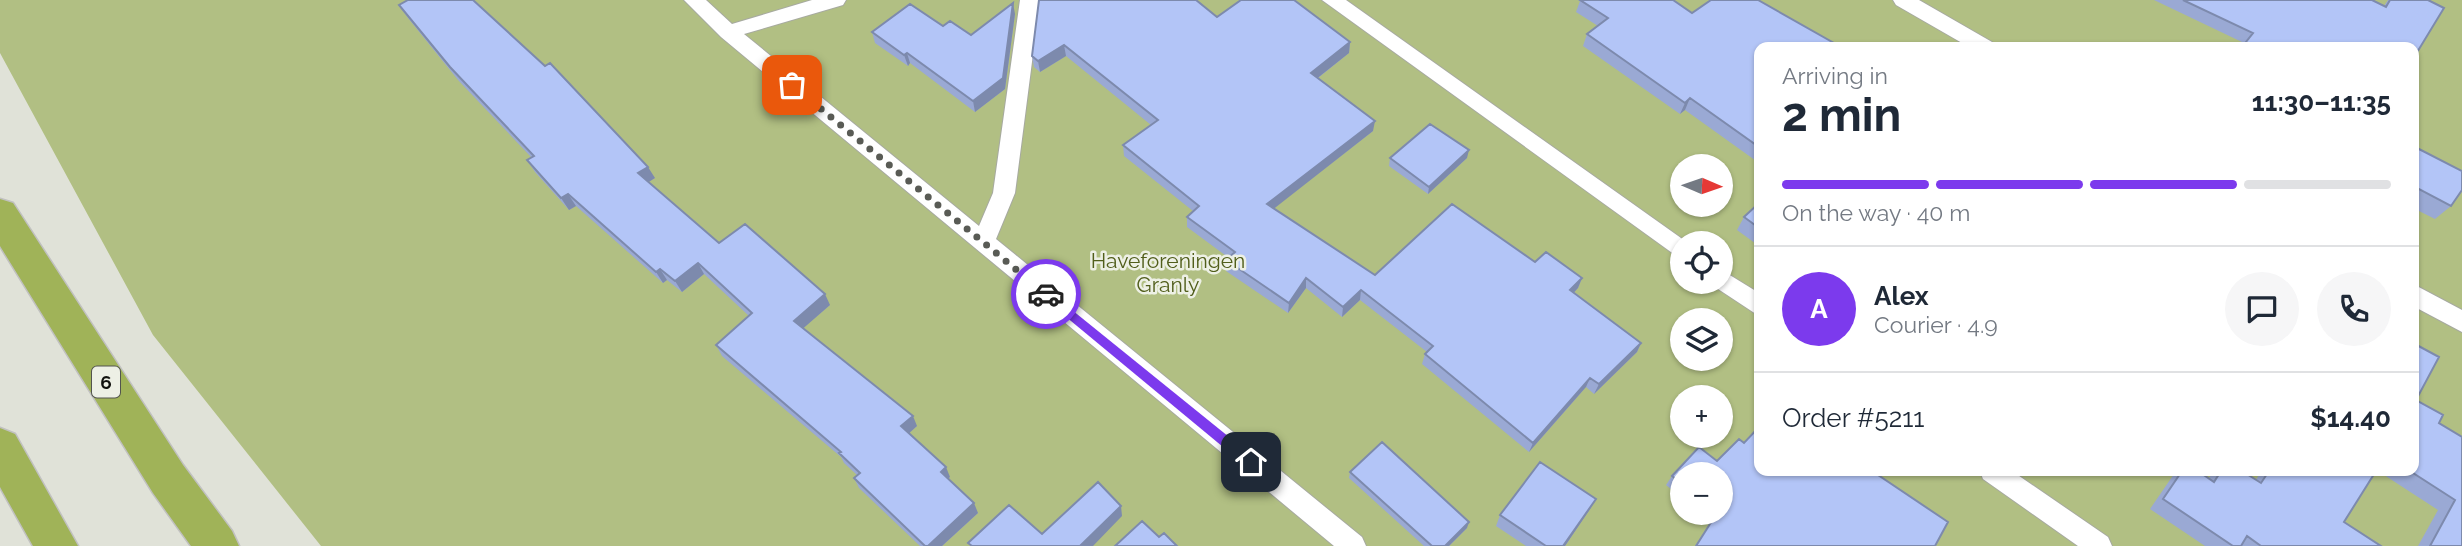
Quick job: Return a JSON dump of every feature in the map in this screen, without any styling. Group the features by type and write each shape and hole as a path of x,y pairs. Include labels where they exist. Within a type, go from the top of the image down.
{"highway":[{"name":"6","path":"0,214 168,479 217,546"},
{"path":"0,447 56,546"}],"lane":[{"path":"694,0 728,32 1353,546"},
{"path":"728,32 836,0"},
{"path":"984,242 1004,192 1030,0"},
{"path":"1332,0 1670,242"},
{"path":"1903,0 1976,42"},
{"path":"1733,287 1754,302"},
{"path":"2419,297 2462,322"},
{"path":"1999,476 2099,546"}],"green space":[{"name":"Haveforeningen Granly","path":"0,0 2462,0 2462,546 321,546 153,335 0,53"}],"building":[{"path":"408,0 473,0 545,66 550,63 648,167 638,173 719,243 745,224 825,294 794,321 913,416 901,426 946,467 941,472 974,503 925,546 854,478 860,473 839,453 841,452 716,345 752,313 698,263 675,281 660,269 656,272 568,194 561,198 527,160 534,156 450,67 399,5"},
{"path":"1039,0 1196,0 1217,17 1241,0 1294,0 1350,42 1311,73 1375,121 1267,204 1375,275 1452,204 1535,262 1546,252 1582,278 1570,290 1641,343 1599,384 1590,378 1533,443 1425,354 1433,346 1361,290 1343,307 1306,278 1289,303 1226,260 1235,252 1187,217 1199,206 1123,145 1158,120 1064,45 1038,61 1032,56"},
{"path":"1580,0 1673,0 1692,13 1711,0 1758,0 1832,42 1754,42 1754,143 1690,98 1685,103 1587,34 1608,18"},
{"path":"2183,0 2372,0 2386,7 2390,0 2428,0 2444,8 2419,49 2419,42 2246,42 2253,33"},
{"path":"1013,3 1003,78 973,101 907,53 904,55 872,32 910,4 943,26 950,21 971,35"},
{"path":"1430,124 1469,150 1429,187 1390,158"},
{"path":"2419,149 2462,171 2462,190 2451,206 2419,189"},
{"path":"1754,208 1754,224 1744,217"},
{"path":"2419,346 2439,357 2419,394"},
{"path":"2419,402 2443,415 2439,423 2462,437 2462,546 2430,546 2455,500 2418,476"},
{"path":"1754,432 1754,476 1879,476 1948,522 1935,546 1696,546 1709,525 1733,525 1733,462 1685,462 1698,448 1717,461 1733,448 1739,439 1744,443"},
{"path":"1382,442 1469,522 1445,546 1432,546 1350,472"},
{"path":"1540,462 1596,499 1563,546 1546,546 1500,515"},
{"path":"2179,476 2205,476 2214,482 2218,476 2250,476 2261,483 2266,476 2373,476 2344,522 2381,546 2261,546 2247,536 2241,546 2233,546 2163,499"},
{"path":"1098,482 1121,506 1080,546 972,546 968,543 1009,505 1042,534"},
{"path":"1142,521 1159,537 1164,533 1177,546 1115,546"}],"way so far":[{"path":"792,85 1046,294"}],"route":[{"path":"1046,294 1251,462"}]}
